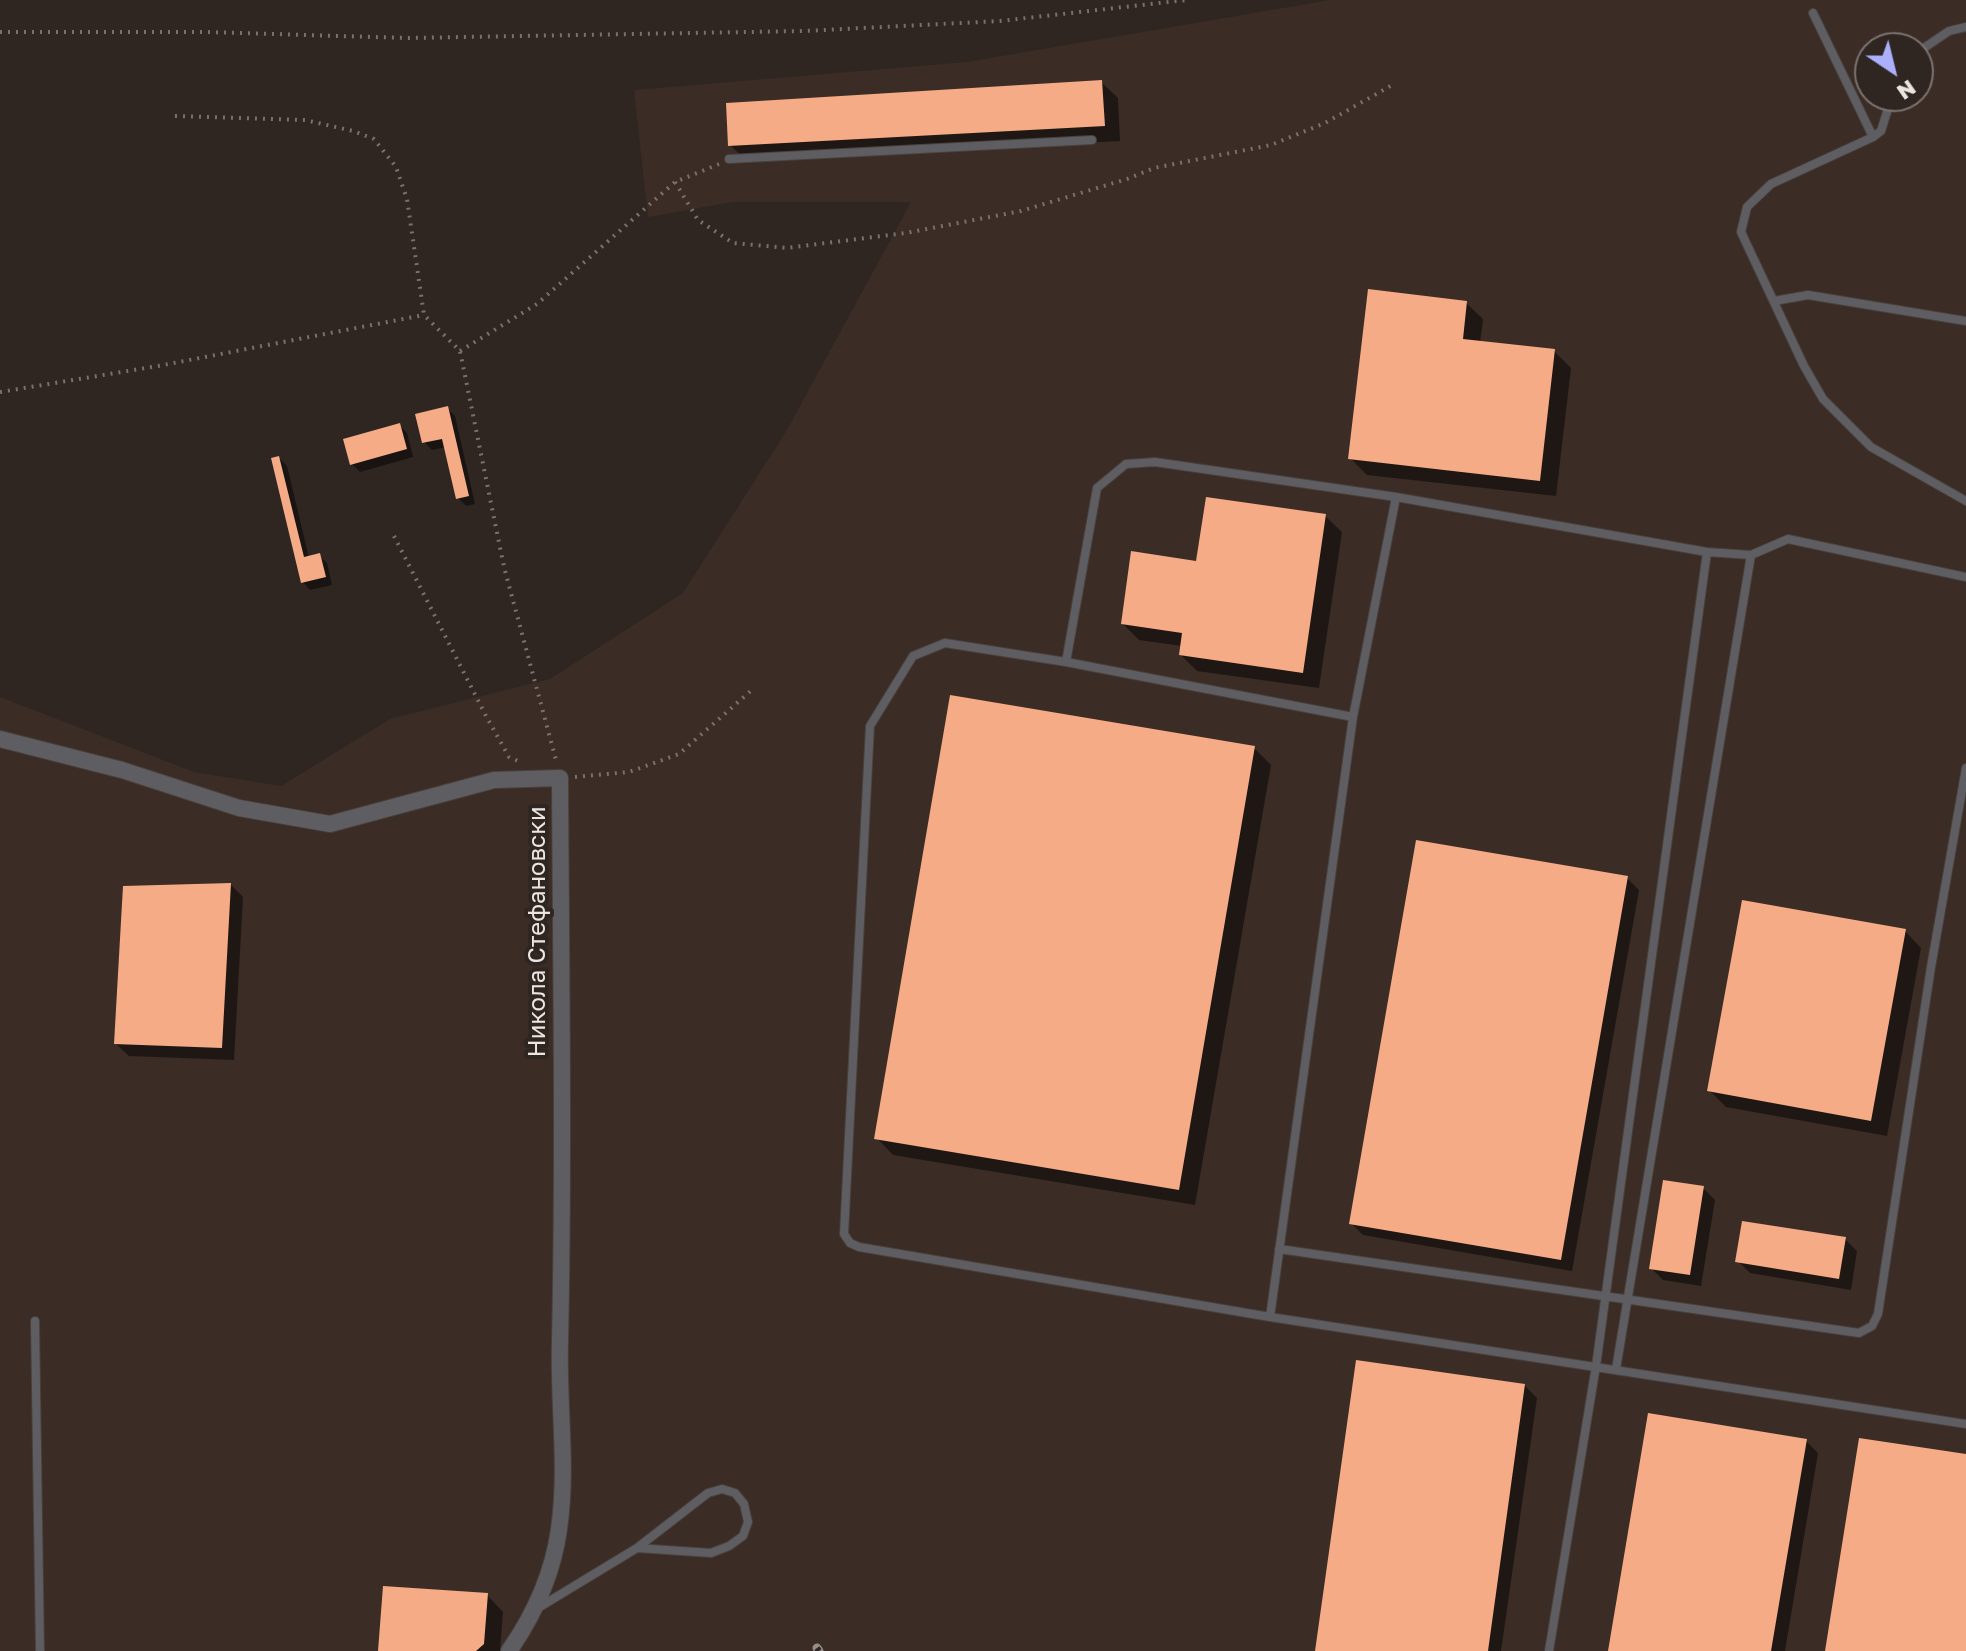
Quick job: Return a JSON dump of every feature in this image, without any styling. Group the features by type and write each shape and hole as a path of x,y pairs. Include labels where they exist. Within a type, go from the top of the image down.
{"street":[{"name":"Никола Стефановски","path":"0,739 122,770 239,808 330,824 494,780 560,778 563,1185 559,1384 564,1479 559,1531 548,1580 509,1651"}],"lane":[{"path":"1813,13 1873,137"},
{"path":"1934,41 1949,31 1966,27"},
{"path":"1887,112 1881,131 1873,137 1771,184 1747,207 1741,232 1823,399 1871,447 1966,501"},
{"path":"729,159 1092,140"},
{"path":"1774,301 1808,295 1966,321"},
{"path":"1066,662 1097,488 1126,464 1155,462 1396,497 1707,552 1751,555 1788,539 1966,577"},
{"path":"1270,1317 1353,717 1396,497"},
{"path":"1549,1651 1596,1366 1707,552"},
{"path":"1616,1369 1751,555"},
{"path":"1353,717 1066,662 945,643 913,656 870,726 844,1234 850,1243 1270,1317 1966,1424"},
{"path":"1279,1249 1859,1333 1872,1326 1878,1314 1931,967 1966,768"},
{"path":"35,1321 40,1651"},
{"path":"531,1613 637,1548 708,1493 722,1489 735,1493 744,1504 748,1522 743,1536 729,1546 711,1553 637,1548"}],"path":[{"path":"0,32 205,32 407,38 804,31 1000,21 1186,0"},
{"path":"675,182 698,220 733,243 787,248 906,233 1021,211 1154,168 1271,145 1325,123 1394,84"},
{"path":"175,116 305,120 374,139 396,167 407,199 424,315 460,351 504,567 560,778 629,772 679,754 753,689"},
{"path":"460,351 537,304 675,182 729,159"},
{"path":"0,392 158,366 424,315"},
{"path":"394,536 509,757 522,762"}],"shaded area":[{"path":"1330,0 1966,0 1966,1424 1443,1344 1966,1429 1966,1651 0,1651 0,697 194,772 281,786 390,719 550,679 683,593 787,430 911,202 733,202 648,217 634,90 967,62"}],"building":[{"path":"1102,80 1105,126 728,146 726,103"},
{"path":"1368,289 1467,301 1463,339 1555,349 1540,481 1348,459"},
{"path":"448,406 469,496 456,499 442,439 422,443 415,414"},
{"path":"400,423 407,449 350,465 343,439"},
{"path":"279,456 304,557 320,553 326,577 301,583 271,458"},
{"path":"1206,497 1326,514 1303,673 1179,655 1182,633 1121,624 1131,551 1196,561"},
{"path":"950,695 1255,746 1179,1190 874,1139"},
{"path":"1416,840 1628,876 1561,1260 1349,1224"},
{"path":"231,883 222,1048 114,1044 123,886"},
{"path":"1742,900 1906,929 1871,1121 1707,1091"},
{"path":"1663,1180 1704,1186 1690,1275 1649,1269"},
{"path":"1742,1221 1846,1237 1839,1279 1735,1262"},
{"path":"1356,1360 1525,1384 1488,1651 1315,1651"},
{"path":"1648,1413 1807,1439 1771,1651 1608,1651"},
{"path":"1859,1438 1966,1454 1966,1651 1825,1651"},
{"path":"383,1586 488,1593 484,1644 476,1651 378,1651"}]}
